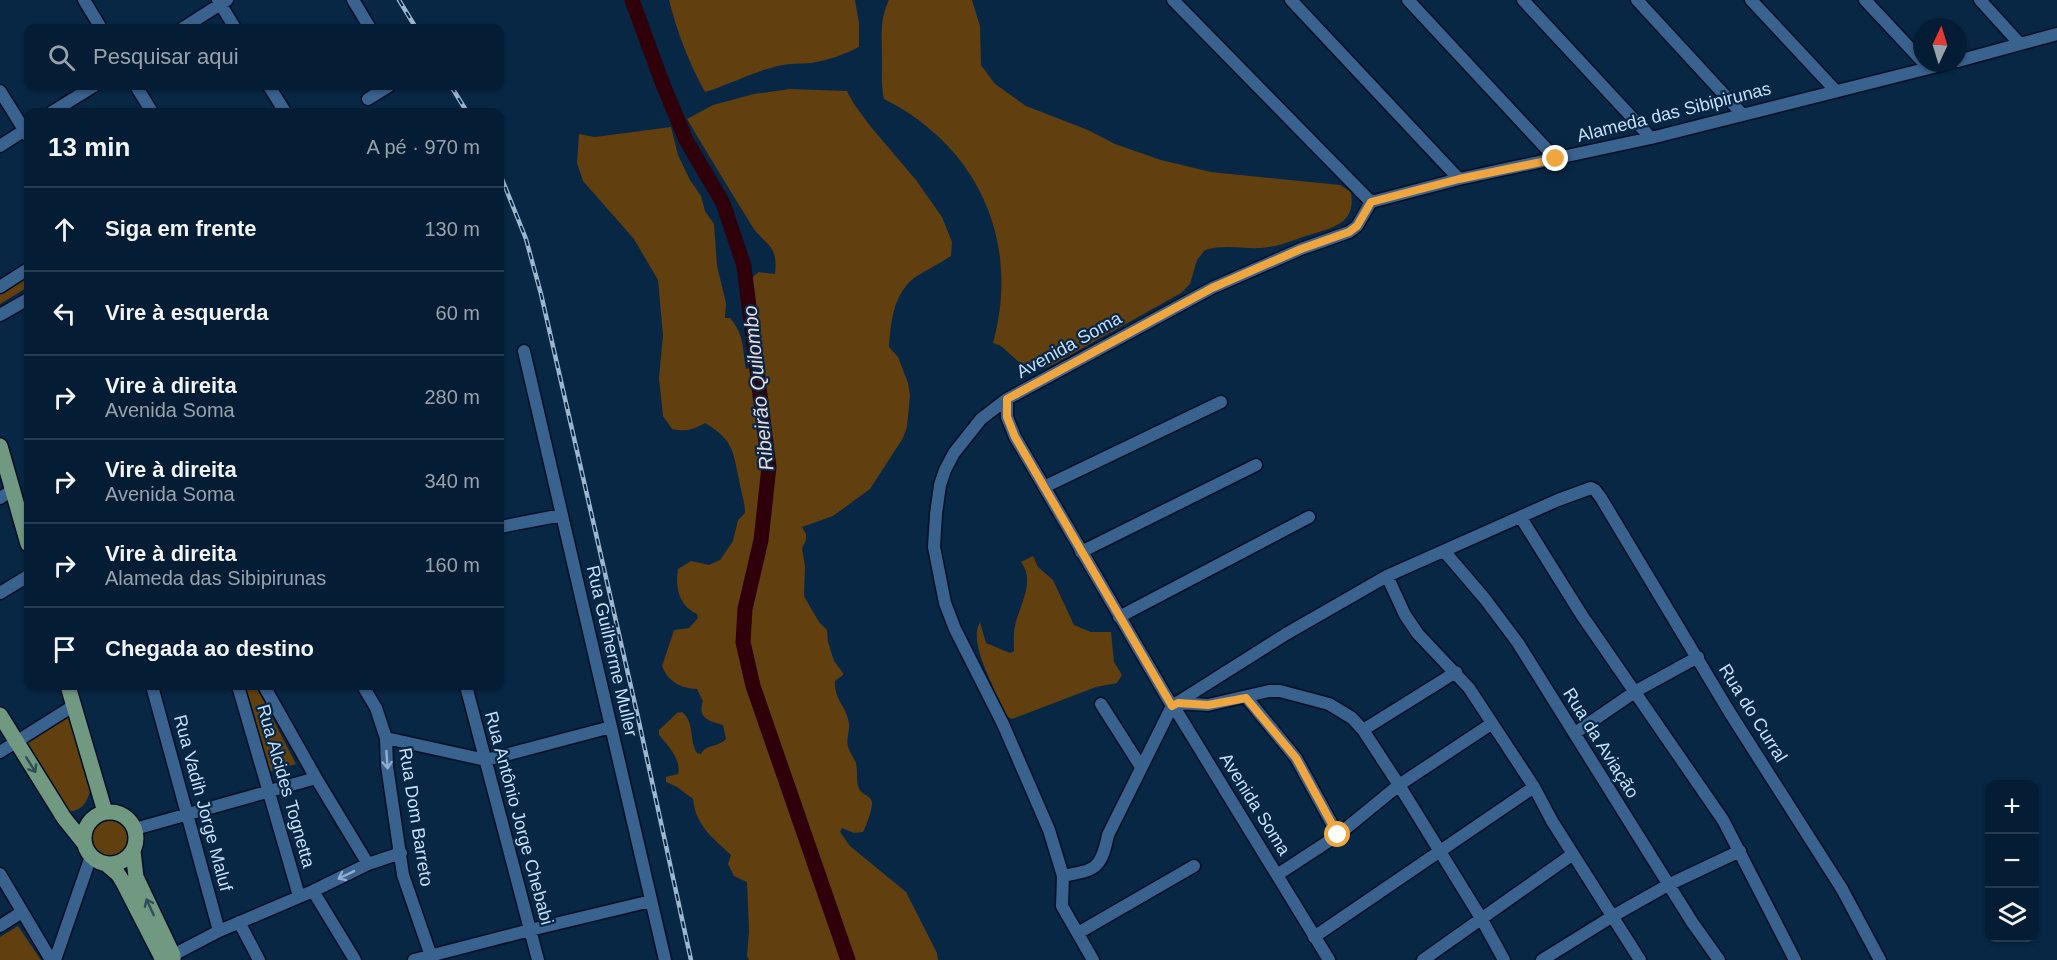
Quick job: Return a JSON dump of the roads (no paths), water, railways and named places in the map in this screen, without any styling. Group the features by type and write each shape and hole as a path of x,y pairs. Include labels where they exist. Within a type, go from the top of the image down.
{"main road":[{"path":"0,446 6,494 24,535"},
{"path":"69,690 105,812"},
{"path":"0,716 64,818 99,862 106,864 118,874 170,958"},
{"path":"88,850 86,828 91,821 105,812 124,816 135,829 133,851 136,877 170,958"},
{"path":"106,864 121,861 133,851"}],"street":[{"path":"84,0 99,24"},
{"path":"353,0 368,24"},
{"path":"1173,0 1371,202"},
{"path":"1291,0 1459,179"},
{"path":"1408,0 1556,159"},
{"path":"1523,0 1651,138"},
{"path":"1637,0 1742,114"},
{"path":"1751,0 1836,91"},
{"path":"1865,0 1913,51"},
{"path":"1980,0 2020,44"},
{"path":"189,24 222,1 233,24"},
{"path":"1967,59 2057,34"},
{"name":"Alameda das Sibipirunas","path":"1371,202 1459,179 1651,138 1836,91 1913,68"},
{"path":"58,108 88,90"},
{"path":"138,90 150,108"},
{"path":"271,90 281,108"},
{"path":"368,99 383,90"},
{"path":"0,91 24,127"},
{"path":"0,146 24,133"},
{"name":"Avenida Soma","path":"1328,960 1119,617 1044,487 1012,429 1007,417 1007,399 1212,288 1301,249 1349,232 1357,226 1371,202"},
{"path":"0,287 24,272"},
{"path":"0,315 24,301"},
{"name":"Rua Guilherme Muller","path":"524,351 665,960"},
{"path":"1007,399 981,419 954,453 945,470 940,485 934,547 945,603 955,629 1003,724 1049,830 1063,876 1062,906 1093,960"},
{"path":"1044,487 1221,402"},
{"path":"1082,552 1256,465"},
{"name":"Rua do Curral","path":"1521,518 1558,500 1591,488 1595,490 1639,565 1842,889 1880,960"},
{"path":"504,526 562,514"},
{"path":"1119,617 1309,517"},
{"path":"1063,876 1087,872 1104,856 1108,835 1174,704 1286,634 1387,576 1521,518 1581,614 1723,820 1795,960"},
{"name":"Rua da Aviação","path":"1444,551 1485,599 1518,643 1668,885 1719,960"},
{"path":"1387,576 1405,615 1418,634 1469,688 1534,787 1552,821 1640,960"},
{"path":"0,593 24,578"},
{"path":"1575,733 1636,691 1698,657"},
{"path":"1364,730 1456,672"},
{"name":"Rua Vadih Jorge Maluf","path":"153,690 219,931"},
{"name":"Rua Alcides Tognetta","path":"239,690 299,896"},
{"path":"266,690 368,864"},
{"name":"Rua Dom Barreto","path":"365,690 376,708 386,738 387,766 403,875 431,956"},
{"name":"Rua Antônio Jorge Chebabi","path":"467,690 538,960"},
{"path":"1174,704 1208,705 1269,691 1280,691 1315,699 1342,712 1364,730 1481,918 1504,960"},
{"path":"1246,698 1296,758 1338,835"},
{"path":"1101,704 1142,766"},
{"path":"0,752 73,706"},
{"path":"1277,875 1338,835 1399,785 1491,724"},
{"path":"386,738 486,760 611,727"},
{"path":"135,829 316,778"},
{"path":"1314,937 1534,787"},
{"path":"55,960 88,850"},
{"path":"1542,960 1668,885 1740,851"},
{"path":"170,958 219,931 313,891 368,864 400,854"},
{"path":"1423,960 1573,854"},
{"path":"1078,933 1194,866"},
{"path":"0,874 51,960"},
{"path":"313,891 355,960"},
{"path":"414,960 651,901"},
{"path":"0,926 22,912"},
{"path":"239,922 259,960"}],"waterway":[{"name":"Ribeirão Quilombo","path":"632,0 686,140 723,203 744,266 769,467 761,540 745,609 743,642 753,686 848,960"}],"railway":[{"path":"399,0 414,24"},
{"path":"453,90 465,108"},
{"path":"504,184 526,239 541,294 691,960"}]}
